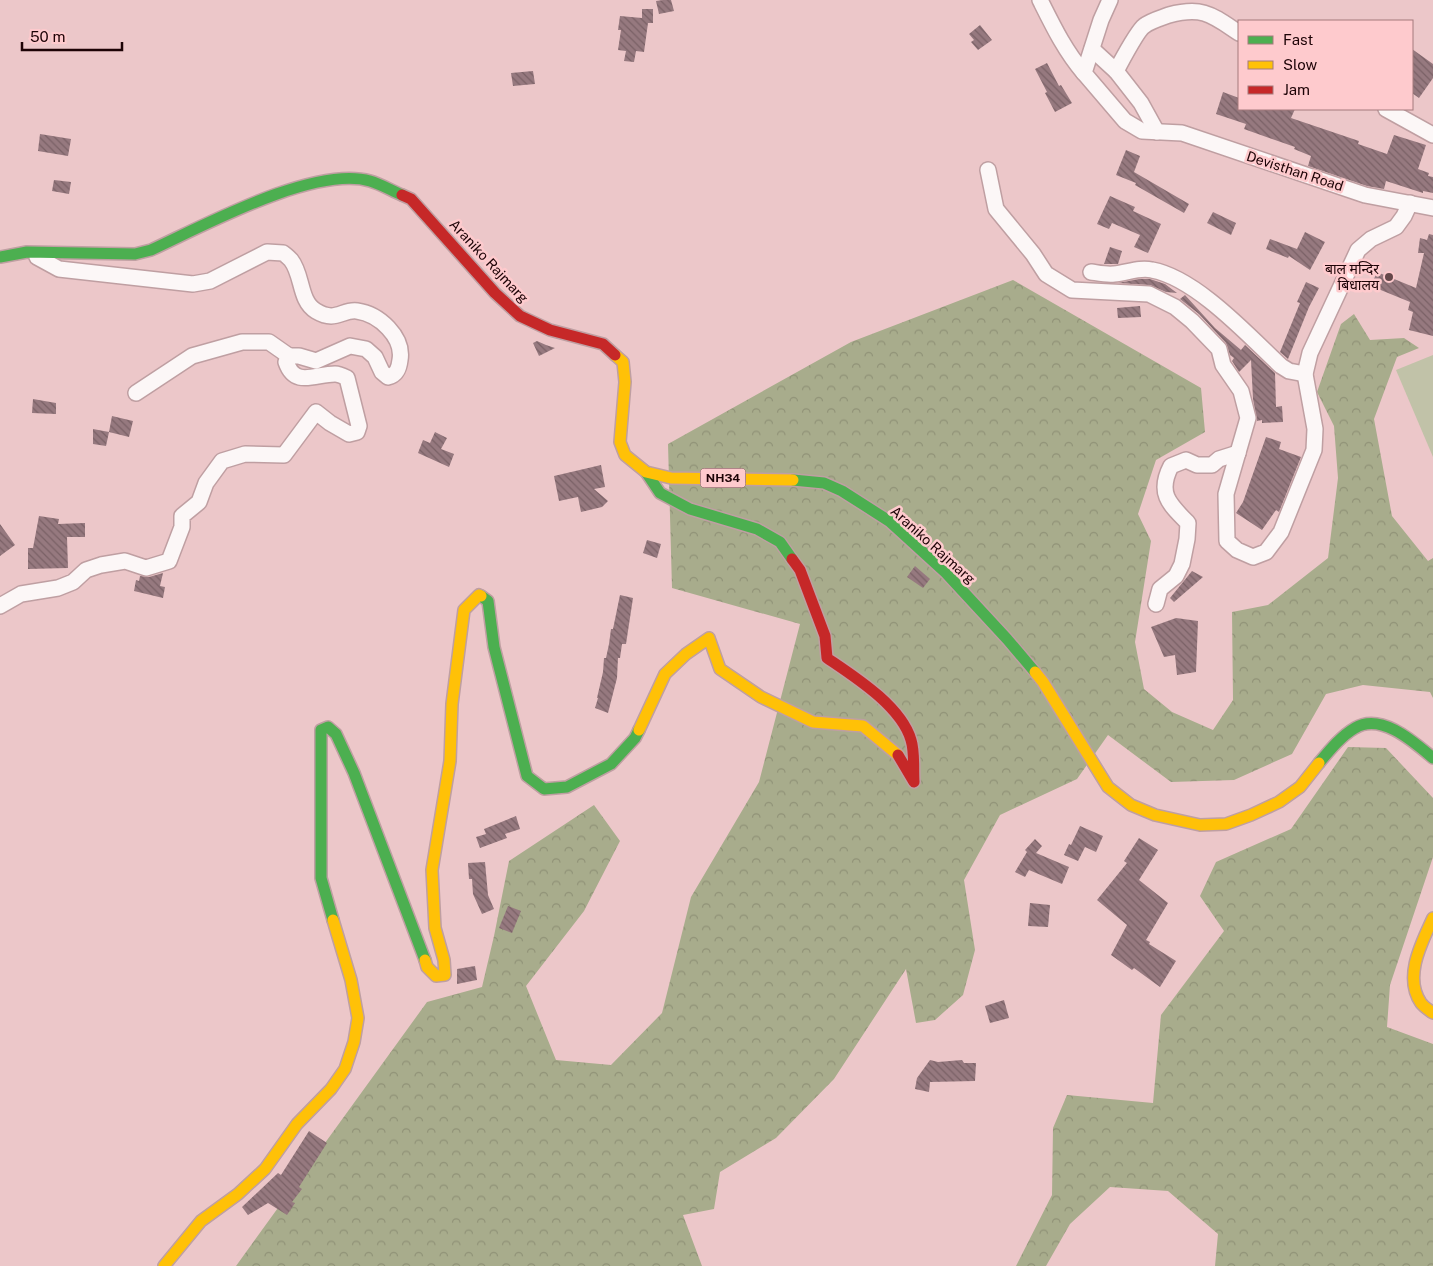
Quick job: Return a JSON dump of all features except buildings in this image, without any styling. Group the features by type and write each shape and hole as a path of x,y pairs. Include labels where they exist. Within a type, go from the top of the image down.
{"main road":[{"name":"Araniko Rajmarg","path":"0,257 27,252 135,254 151,250 259,200 305,185 338,179 370,181 411,199 495,293 520,316 550,330 603,344 613,352 622,362 625,382 620,442 625,455 646,472 671,478 774,479 824,483 842,491 889,522 946,573 1043,682 1108,787 1131,805 1156,815 1200,825 1226,824 1278,802 1300,787 1344,737 1356,727 1370,723 1390,727 1411,738 1433,758"},
{"path":"164,1266 201,1221 238,1194 265,1169 297,1124 331,1089 346,1069 354,1042 358,1018 351,980 321,878 321,730 328,728 336,734 354,773 427,967 436,976 445,975 444,960 435,928 432,870 450,761 452,704 464,610 479,594 488,601 494,647 527,776 544,789 567,787 611,764 636,738 665,674 686,654 709,638 720,669 761,696 813,722 863,726 899,756 914,782 912,741 889,706 854,676 827,658 826,636 800,570 780,542 757,529 690,509 660,493 646,472"},
{"path":"1433,918 1416,961 1414,983 1418,998 1433,1013"}],"street":[{"name":"Devisthan Road","path":"1040,0 1062,44 1073,61 1125,120 1142,132 1182,133 1356,192 1433,208"},
{"path":"1084,73 1101,20 1110,0"},
{"path":"1116,71 1143,26 1162,17 1197,10 1213,16 1238,32"},
{"path":"1092,49 1116,71 1141,103 1158,132"},
{"path":"1388,110 1433,135"},
{"path":"988,170 996,209 1033,254 1046,274 1072,290 1149,294 1175,307 1219,349 1223,365 1241,391 1248,418 1226,494 1227,541 1237,550 1253,557 1266,552 1281,532 1314,450 1315,429 1305,374 1310,353 1358,250 1371,239 1396,227 1410,203"},
{"path":"27,252 59,269 193,284 210,281 267,252 283,252 292,261 307,302 316,311 334,317 355,310 375,317 395,335 402,351 399,369 393,376 388,377 382,372 375,356 366,349 350,346 316,361 299,356 289,356 269,342 242,342 192,356 136,393"},
{"path":"1091,272 1113,274 1134,269 1152,270 1186,284 1208,298 1280,366 1289,371 1305,374"},
{"path":"0,606 22,594 58,588 73,582 86,570 101,565 125,562 146,568 169,562 182,527 182,516 199,502 206,483 222,461 245,454 284,455 316,412 330,423 350,434 357,432 360,426 347,378 336,374 300,378 289,372 286,362 289,356"},
{"path":"1156,604 1160,589 1176,576 1182,564 1187,539 1188,523 1172,507 1165,492 1165,481 1171,466 1186,460 1197,465 1212,465 1219,459 1238,453"}],"green space":[{"path":"1013,280 1201,388 1205,432 1156,460 1138,514 1151,541 1135,642 1144,689 1172,712 1213,730 1233,700 1232,612 1268,605 1328,558 1338,478 1334,426 1317,392 1341,324 1354,314 1370,340 1404,338 1419,348 1397,357 1374,419 1392,516 1428,561 1433,558 1433,698 1430,692 1363,685 1326,694 1292,754 1234,780 1171,782 1108,735 1077,779 1000,815 964,880 975,950 963,995 935,1020 916,1023 906,969 834,1079 776,1138 720,1172 714,1209 683,1215 702,1266 236,1266 427,1002 482,987 509,861 594,805 620,841 584,911 526,986 556,1060 611,1065 662,1013 691,897 759,782 800,624 672,588 668,444 851,342"},
{"path":"1433,355 1433,457 1396,370"},
{"path":"1348,747 1386,748 1433,798 1433,857 1390,985 1387,1027 1433,1044 1433,1266 1215,1266 1218,1234 1168,1191 1110,1187 1070,1224 1046,1266 1016,1266 1052,1195 1053,1128 1067,1095 1153,1103 1161,1015 1224,931 1200,896 1216,862 1291,829"}],"traffic: fast":[{"path":"0,257 27,252 135,254 151,250 259,200 290,189 320,182 347,178 370,181 402,195"},
{"path":"646,472 660,493 690,509 757,529 780,542 792,559"},
{"path":"793,480 824,483 842,491 889,521 946,573 1035,672"},
{"path":"481,596 488,601 494,647 527,776 544,789 567,787 611,764 635,738 639,730"},
{"path":"1319,763 1345,735 1365,724 1386,726 1397,731 1433,758"},
{"path":"333,920 321,878 321,730 328,727 336,734 354,773 425,960"}],"traffic: slow":[{"path":"615,355 623,362 625,382 620,442 625,455 646,472 671,478 793,480"},
{"path":"425,960 427,967 436,976 445,975 444,960 435,928 432,870 450,761 452,704 464,610 479,595 481,596"},
{"path":"639,730 665,674 686,654 709,638 720,669 761,697 813,722 863,726 898,755"},
{"path":"1035,672 1108,787 1131,805 1155,815 1200,825 1226,824 1279,802 1300,787 1319,763"},
{"path":"1433,918 1416,960 1414,971 1416,993 1421,1003 1433,1013"},
{"path":"164,1266 201,1221 238,1194 265,1169 297,1124 331,1089 345,1069 354,1042 358,1018 351,980 333,920"}],"traffic: jam":[{"path":"402,195 411,199 495,293 520,316 550,330 603,344 615,355"},
{"path":"792,559 800,570 825,636 827,658 876,693 906,727 912,745 914,782 898,755"}],"place":[{"name":"बाल मन्दिर बिधालय","path":"1389,277"}]}
